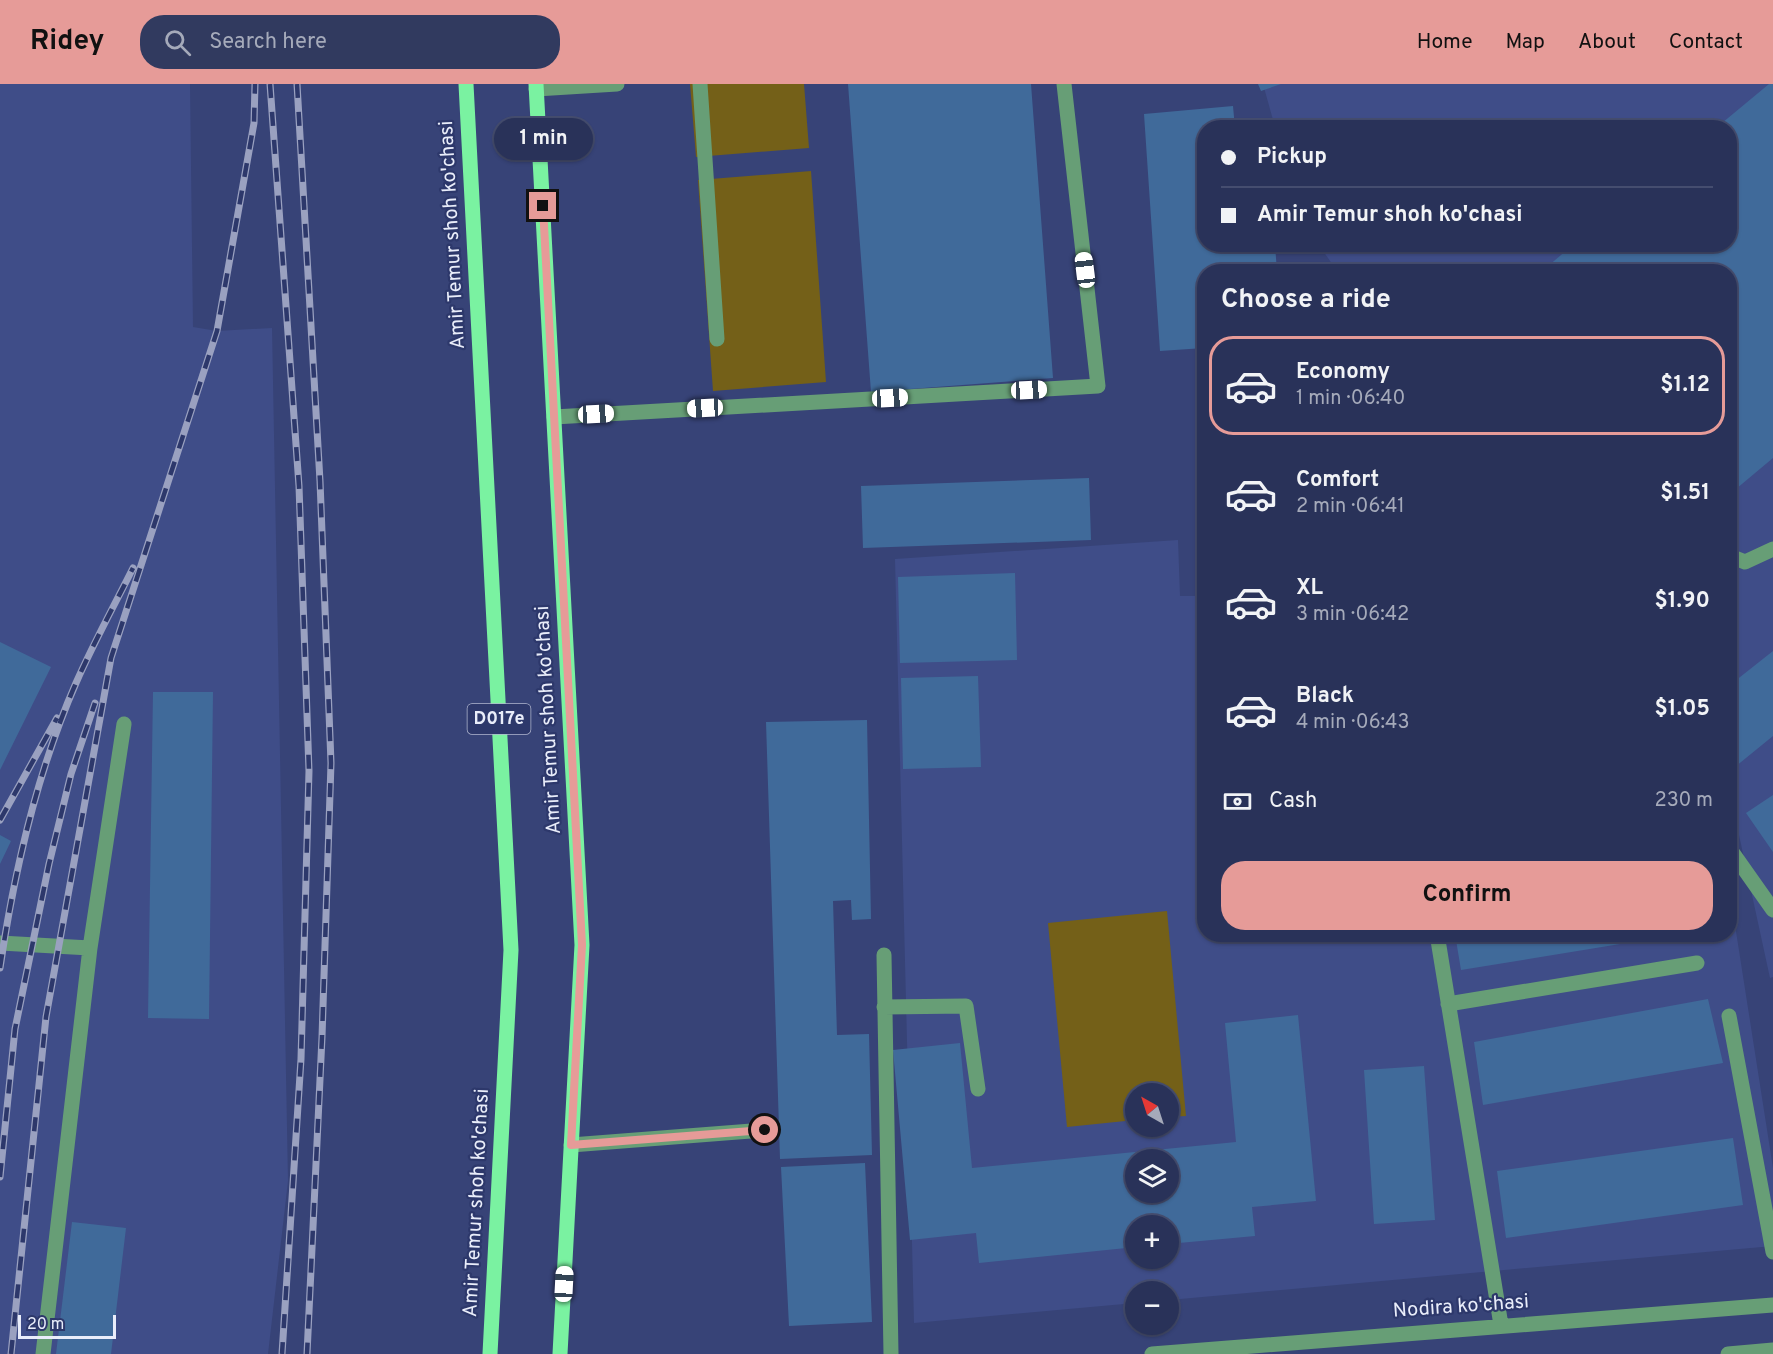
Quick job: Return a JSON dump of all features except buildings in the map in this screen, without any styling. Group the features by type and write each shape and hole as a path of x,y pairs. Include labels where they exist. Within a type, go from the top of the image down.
{"main road":[{"name":"Amir Temur shoh ko'chasi","path":"466,84 512,950 490,1354"},
{"name":"Amir Temur shoh ko'chasi","path":"536,86 582,945 560,1354"}],"street":[{"path":"536,86 617,84"},
{"path":"700,84 717,339"},
{"path":"554,417 1098,386 1064,84"},
{"path":"1737,559 1745,562 1773,549"},
{"path":"44,1354 90,948 124,724"},
{"path":"1737,859 1773,910"},
{"path":"1438,942 1501,1325"},
{"path":"0,943 90,948"},
{"path":"884,955 891,1354"},
{"path":"1448,1004 1697,963"},
{"path":"884,1006 966,1006 978,1089"},
{"path":"1729,1016 1773,1252"},
{"path":"571,1145 765,1130"},
{"name":"Nodira ko'chasi","path":"1152,1354 1773,1305"},
{"path":"1736,1354 1773,1350"}],"shaded area":[{"path":"0,84 190,84 193,327 217,331 272,328 288,1181 268,1354 0,1354"},
{"path":"690,84 804,84 809,148 696,157"},
{"path":"1263,84 1773,84 1773,977 1770,978 1737,826 1737,264 1332,264 1324,252 1737,252 1737,120 1273,120"},
{"path":"811,171 826,382 713,391 698,180"},
{"path":"1178,540 1180,596 1197,596 1197,942 1737,942 1737,938 1773,1168 1773,1246 1179,1299 1179,1281 1125,1281 1125,1304 914,1323 895,559"},
{"path":"1167,911 1186,1116 1179,1116 1179,1083 1125,1083 1125,1121 1067,1127 1048,923"}],"railway":[{"path":"11,1354 46,1017 111,658 217,331 254,123 255,84"},
{"path":"270,84 299,486 309,771 301,1059 282,1354"},
{"path":"297,84 320,481 331,763 322,1037 307,1354"},
{"path":"0,968 20,859 50,752 62,717 96,639 133,568"},
{"path":"0,1177 15,1029 49,864 71,774 95,703"},
{"path":"0,820 57,718"}],"route":[{"path":"543,206 582,945 571,1145 765,1130"}]}
